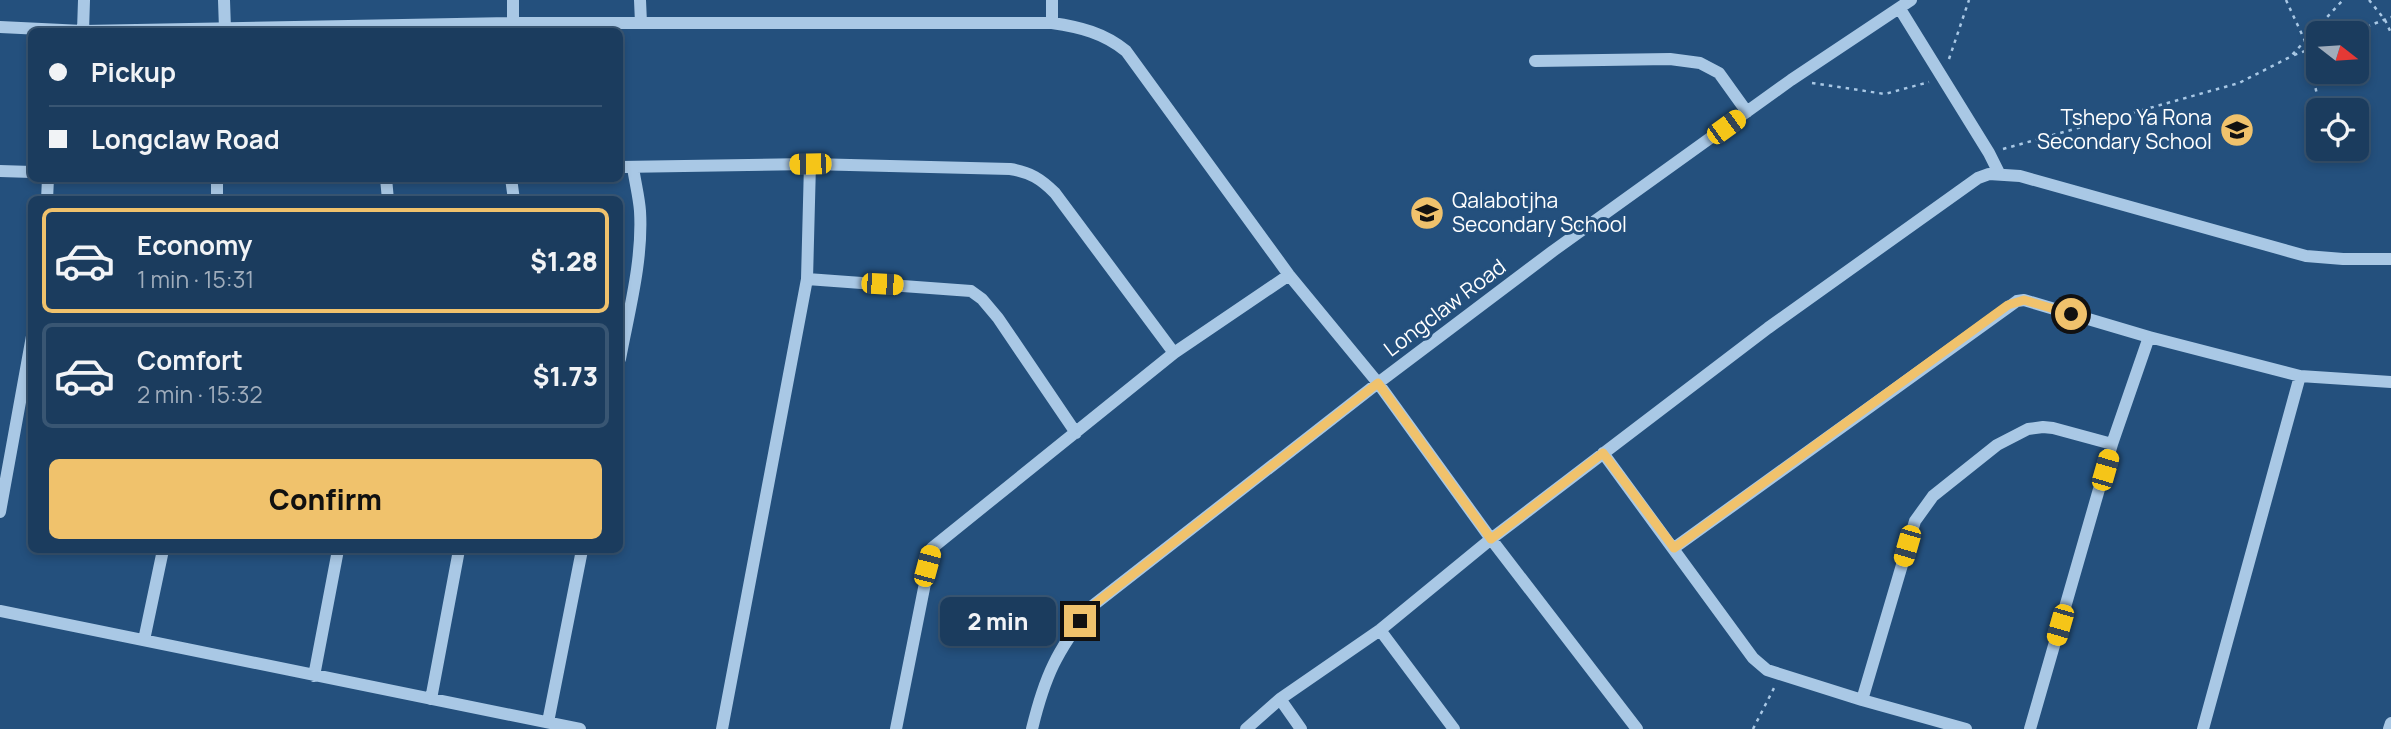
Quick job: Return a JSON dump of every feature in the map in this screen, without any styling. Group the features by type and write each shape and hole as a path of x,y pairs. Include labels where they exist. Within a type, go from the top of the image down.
{"street":[{"path":"83,28 84,0"},
{"path":"224,0 225,28"},
{"path":"513,0 514,27"},
{"path":"640,0 641,23"},
{"path":"1052,0 1052,23"},
{"name":"Longclaw Road","path":"1032,729 1041,692 1058,652 1091,607 1378,383 1553,251 1791,80 1911,0"},
{"path":"1900,9 1999,173"},
{"path":"370,28 641,23 1052,23 1091,31 1111,39 1126,51 1289,275 1378,383 1491,539 1637,729"},
{"path":"0,27 28,28"},
{"path":"1535,61 1670,59 1700,63 1719,73 1747,112"},
{"path":"623,167 810,164 1010,169 1036,176 1055,193 1174,353"},
{"path":"722,729 807,279 810,164"},
{"path":"623,343 635,280 640,211 633,167"},
{"path":"0,171 28,172"},
{"path":"1247,729 1280,699 1380,630 1491,539 1603,453 1769,328 1978,178 1999,173 2020,176 2306,256 2343,259 2391,258"},
{"path":"896,729 932,548 1174,353 1289,275"},
{"path":"807,279 971,291 982,299 998,318 1076,433"},
{"path":"1674,548 2017,301 2024,300 2149,337 2300,376 2391,382"},
{"path":"2030,729 2112,444 2149,337"},
{"path":"0,512 28,358"},
{"path":"2203,729 2300,376"},
{"path":"1862,700 1914,521 1933,496 1997,445 2028,429 2053,428 2112,444"},
{"path":"1603,453 1753,658 1767,670 1966,729"},
{"path":"144,640 162,553"},
{"path":"314,676 337,553"},
{"path":"431,699 458,553"},
{"path":"548,722 581,553"},
{"path":"0,611 580,729"},
{"path":"1380,630 1454,729"},
{"path":"1280,699 1301,729"},
{"path":"2389,729 2391,723"}],"path":[{"path":"1791,80 1885,94 1943,79 1969,0"},
{"path":"2287,0 2306,46"},
{"path":"2290,57 2343,0"},
{"path":"2369,0 2385,20 2391,33"},
{"path":"2370,26 2391,18"},
{"path":"1989,153 2239,83 2306,50"},
{"path":"1754,729 1781,674"}],"place":[{"name":"Tshepo Ya Rona Secondary School","path":"2237,130"},
{"name":"Qalabotjha Secondary School","path":"1427,213"}],"route":[{"path":"1080,621 1091,607 1378,383 1491,539 1603,453 1674,548 2008,305 2024,300 2071,314"}]}
